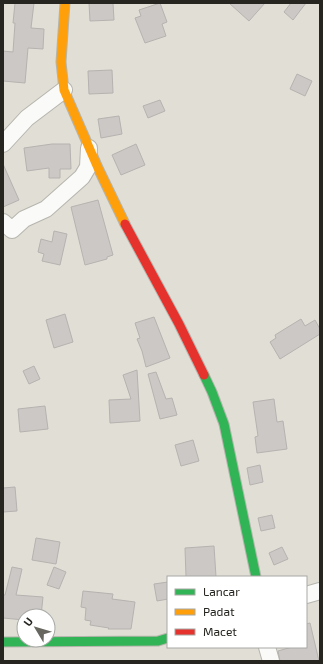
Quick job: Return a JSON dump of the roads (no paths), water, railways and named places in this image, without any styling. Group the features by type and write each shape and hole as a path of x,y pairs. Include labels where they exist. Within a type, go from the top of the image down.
{"street":[{"path":"65,3 62,62 64,90 89,148 133,241 179,324 212,392 224,424 256,576"},
{"path":"3,144 26,118 64,90"},
{"path":"3,222 12,230 24,218 46,209 69,190 82,177 88,167 89,148"},
{"path":"307,595 320,591"},
{"path":"3,642 158,641 167,638"},
{"path":"267,648 270,661"}]}
